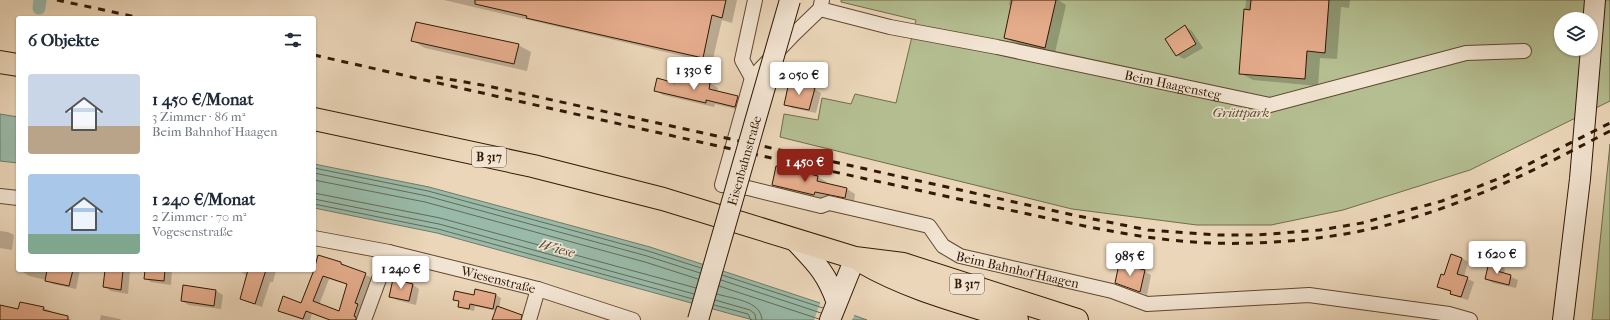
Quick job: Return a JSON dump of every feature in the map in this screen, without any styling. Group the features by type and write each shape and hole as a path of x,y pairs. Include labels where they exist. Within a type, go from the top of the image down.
{"main road":[{"path":"0,62 16,65"},
{"name":"B 317","path":"316,119 533,166 663,199 854,258 903,264 1077,320"},
{"name":"B 317","path":"854,258 879,272 914,287 1017,320"}],"street":[{"path":"752,78 742,60 755,0"},
{"name":"Eisenbahnstraße","path":"698,320 790,0"},
{"path":"1594,12 1595,0"},
{"name":"Beim Haagensteg","path":"722,185 752,78 821,5 890,26 997,47 1270,105 1466,53 1524,51"},
{"path":"1563,320 1580,179 1590,56"},
{"name":"Beim Bahnhof Haagen","path":"722,185 748,188 821,206 829,203 929,226 943,246 960,256 1112,291 1147,304 1309,295 1449,314 1470,320"},
{"path":"0,196 16,198"},
{"name":"Wiesenstraße","path":"316,238 389,252 538,289 633,320"},
{"path":"794,239 818,265 836,298"},
{"path":"364,320 389,252"},
{"path":"836,298 854,258"},
{"path":"529,320 538,289"}],"green space":[{"name":"Grüttpark","path":"841,0 1610,0 1610,101 1470,170 1343,210 1271,225 1197,225 1072,209 780,137 784,114 818,120 822,98 851,104 855,94 896,103 916,20 841,2"},
{"path":"1610,144 1610,320 1592,320"}],"water":[{"path":"0,114 16,117 16,163 0,161"},
{"name":"Wiese","path":"316,164 429,187 650,247 867,320 753,320 437,233 316,208"}],"pier":[{"path":"821,301 855,314 852,320 814,320"}],"building":[{"path":"475,0 726,0 722,18 712,15 703,58 526,18 527,16 475,4"},
{"path":"1012,0 1056,0 1045,48 1004,38"},
{"path":"1251,0 1329,0 1325,53 1307,51 1305,79 1239,74 1244,9 1250,10"},
{"path":"416,22 519,44 514,64 411,41"},
{"path":"1185,25 1196,44 1176,56 1165,39"},
{"path":"677,75 710,83 709,89 738,96 735,107 706,100 706,103 654,91 657,78 675,83"},
{"path":"789,82 815,88 809,110 784,105"},
{"path":"776,166 818,176 817,181 847,188 845,198 815,192 814,195 772,185"},
{"path":"1451,254 1462,258 1457,274 1468,277 1461,297 1450,294 1451,291 1437,287 1441,274 1444,275"},
{"path":"318,255 341,262 341,264 366,273 355,303 358,304 354,316 356,317 356,320 330,320 306,311 303,319 278,311 283,296 301,303 313,272 316,272","holes":["323,276 347,284 339,311 313,301"]},
{"path":"1489,262 1499,264 1497,271 1511,275 1509,285 1485,279"},
{"path":"1119,264 1145,270 1140,292 1115,283"},
{"path":"47,272 72,272 69,286 45,281"},
{"path":"105,272 123,272 121,290 103,287"},
{"path":"145,272 165,272 164,281 144,279"},
{"path":"247,272 265,272 255,304 240,299"},
{"path":"393,279 413,284 409,301 389,297"},
{"path":"183,285 216,290 214,306 181,301"},
{"path":"475,289 496,294 493,309 470,304 469,309 458,307 459,301 453,300 455,291 474,295"},
{"path":"20,302 44,307 43,310 68,316 68,320 0,320 0,305 18,309"},
{"path":"497,306 522,315 521,320 492,320"}],"waterway":[{"path":"39,8 40,0"}],"railway":[{"path":"57,0 132,16"},
{"path":"316,55 801,165 1098,229 1192,242 1250,243 1289,241 1349,233 1388,225 1464,200 1501,185 1610,131"},
{"path":"436,77 488,86 1073,215 1148,230 1219,235 1257,235 1320,230 1362,223 1442,201 1505,176 1610,123"}]}
